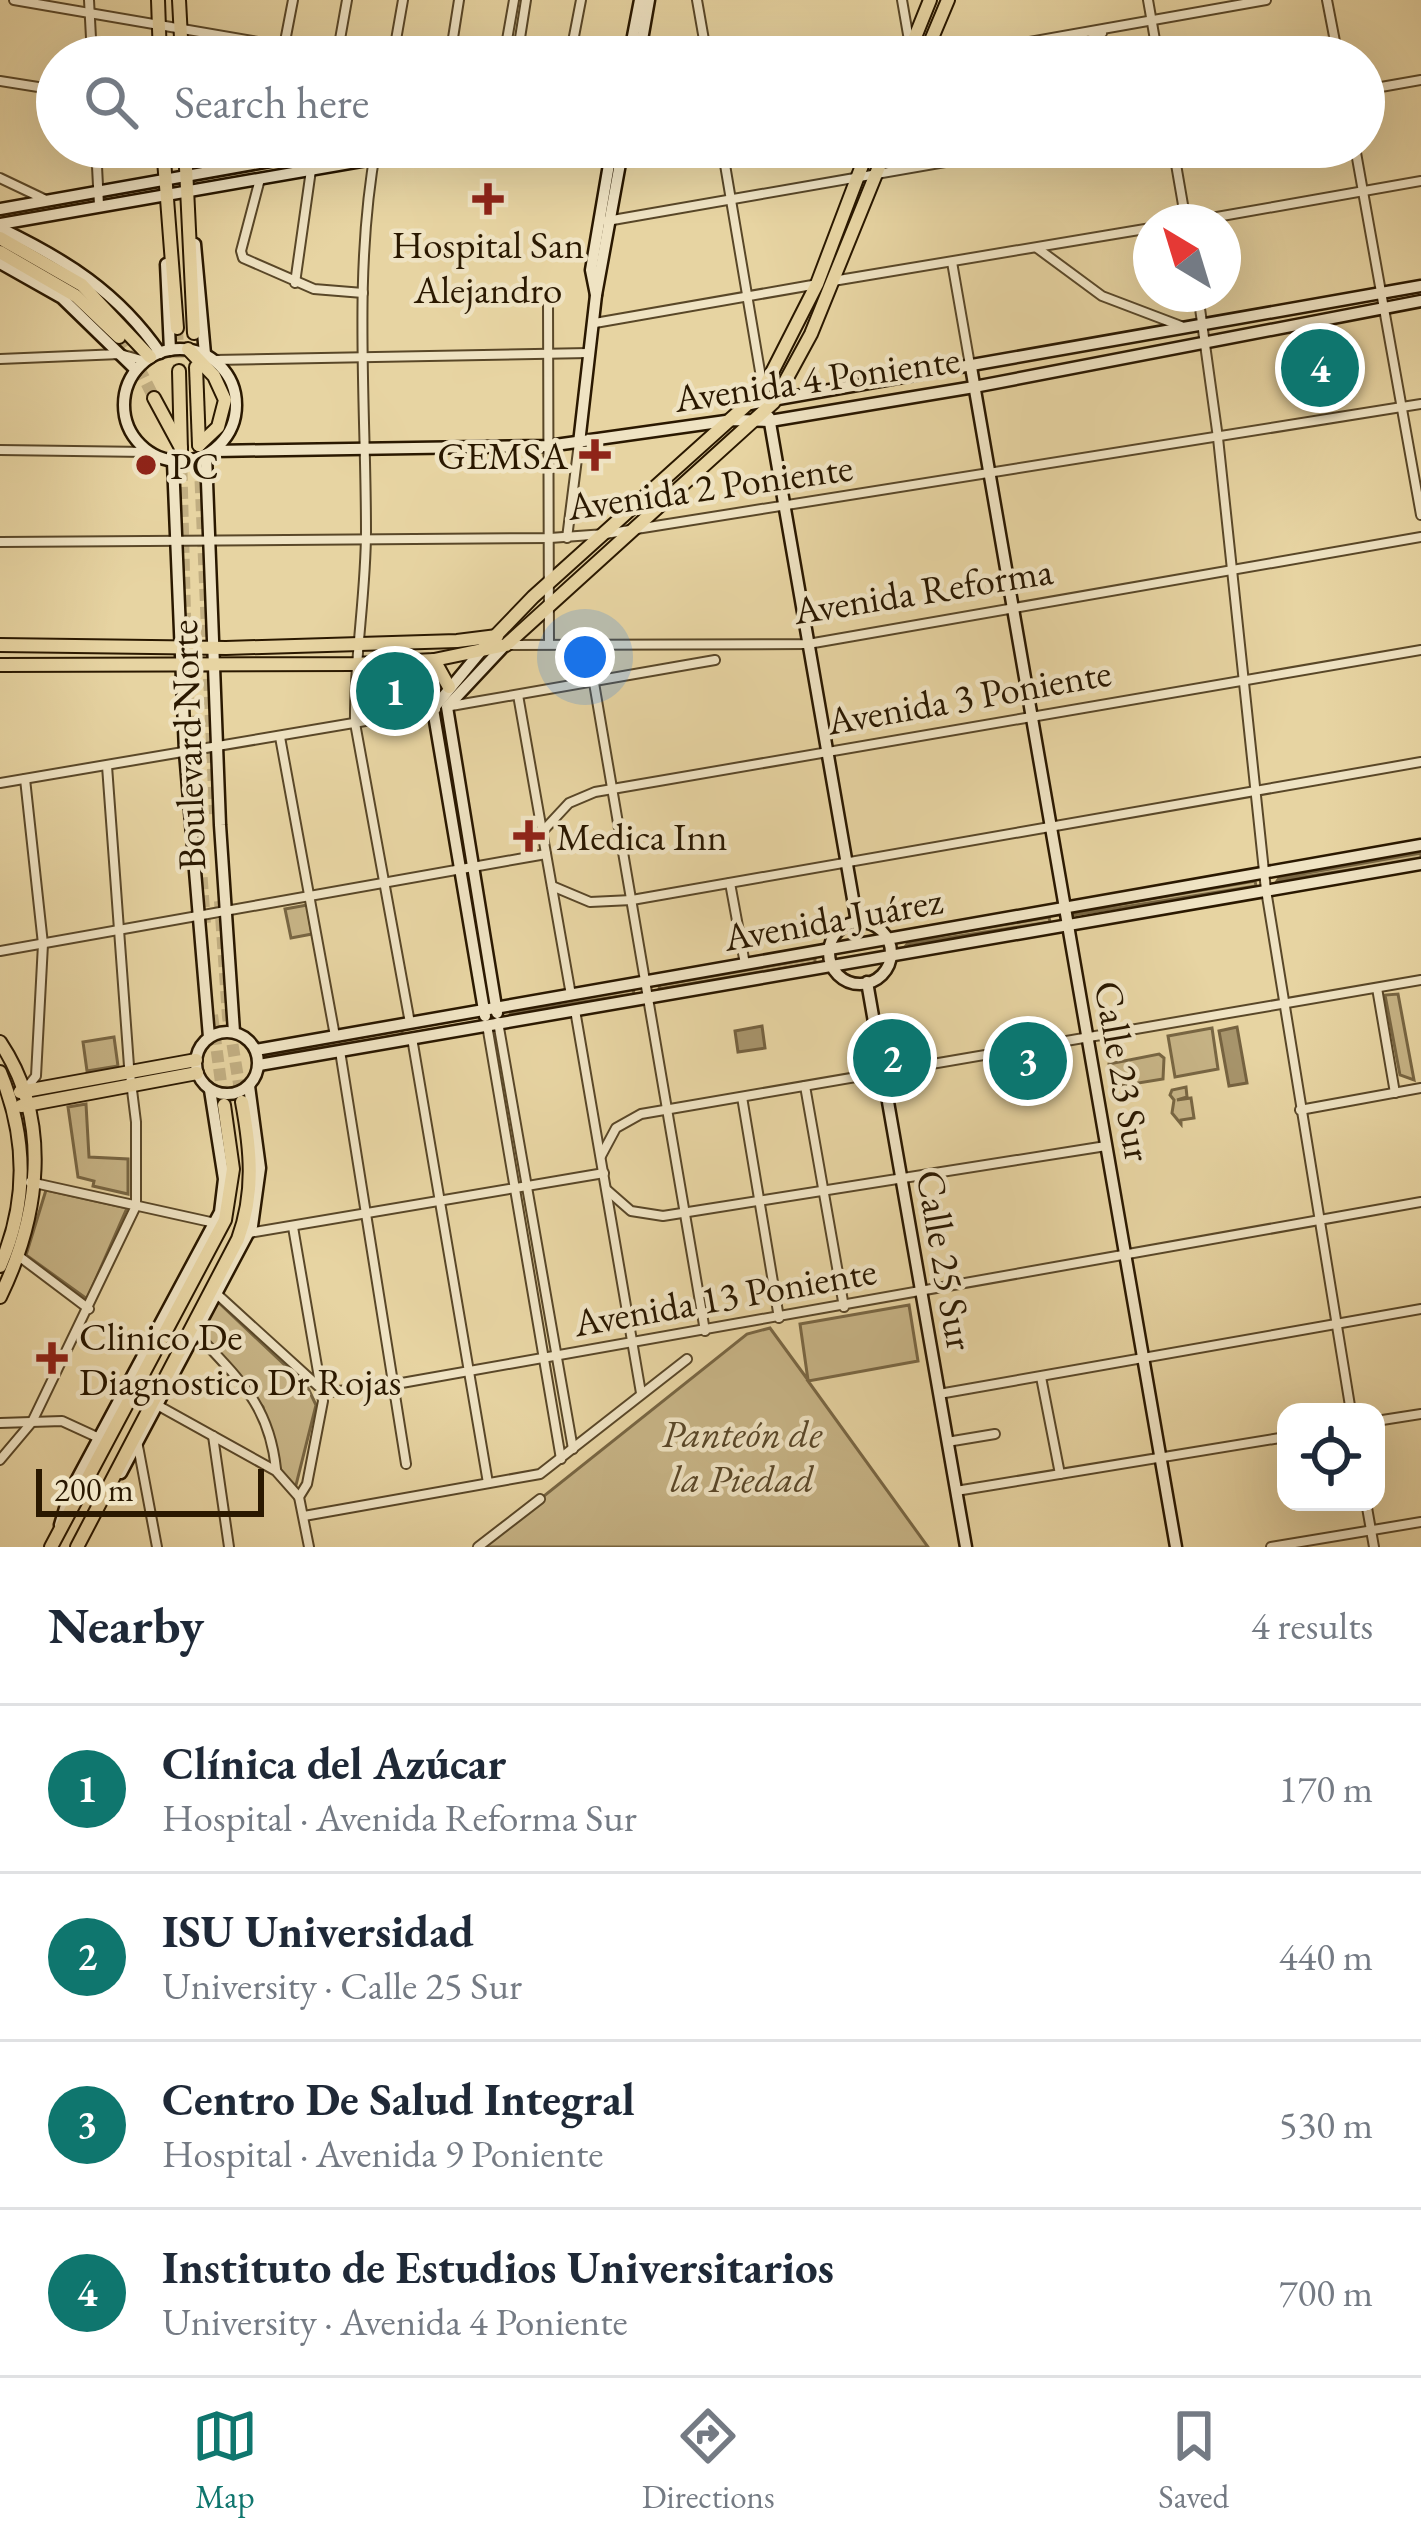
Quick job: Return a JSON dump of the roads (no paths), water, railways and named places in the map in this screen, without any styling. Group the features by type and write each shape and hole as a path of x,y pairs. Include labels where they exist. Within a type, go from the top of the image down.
{"main road":[{"path":"158,0 159,36"},
{"path":"179,0 180,36"},
{"path":"632,36 640,0"},
{"path":"643,36 649,0"},
{"path":"917,36 930,0"},
{"path":"933,36 948,0"},
{"path":"0,262 62,298 120,354 152,358 188,349 209,357 234,388 237,405 226,438 206,450 147,452 136,441 124,413 128,383 152,358 164,168"},
{"path":"186,168 194,333"},
{"path":"187,185 249,168"},
{"path":"0,209 319,168"},
{"path":"605,221 610,168"},
{"path":"579,442 596,323 591,270 618,168"},
{"path":"857,922 768,405 860,168"},
{"path":"551,600 768,405 795,368 878,168"},
{"path":"187,185 209,357"},
{"path":"165,188 177,328"},
{"path":"0,226 98,198"},
{"path":"40,247 41,215"},
{"path":"0,226 98,283 139,324 152,358"},
{"path":"0,238 82,284 152,358"},
{"path":"0,252 59,284 118,337"},
{"name":"Avenida 4 Poniente","path":"768,405 974,387 1384,300 1421,286"},
{"name":"Avenida 4 Poniente","path":"768,405 1203,325 1384,300 1421,301"},
{"path":"188,349 214,376 225,400 206,450"},
{"name":"Boulevard Norte","path":"196,367 206,450 224,913 234,1032"},
{"name":"Calle 23 Sur","path":"971,367 1176,1547"},
{"name":"Boulevard Norte","path":"179,370 174,540 185,752 209,1037"},
{"path":"154,398 179,454"},
{"path":"466,870 447,707 551,582 750,404 768,405"},
{"name":"Avenida 4 Poniente","path":"206,450 548,446 753,421"},
{"name":"Avenida Reforma","path":"0,646 179,648 500,641 516,633 551,600"},
{"path":"0,665 355,664 434,660 481,651 500,641"},
{"path":"481,651 433,710 492,1024"},
{"path":"434,660 449,687"},
{"name":"Avenida Juárez","path":"256,1050 1421,845"},
{"name":"Avenida Juárez","path":"259,1065 1421,864"},
{"path":"857,922 873,925 888,939 891,956 883,973 867,982 843,978 832,966 830,949 842,928 857,922"},
{"name":"Calle 25 Sur","path":"867,982 966,1547"},
{"path":"107,1489 138,1446 218,1294 249,1233 258,1198 260,1168 249,1086 259,1065 256,1050 234,1032 209,1037 196,1066"},
{"path":"0,1042 29,1182 20,1258 0,1298"},
{"path":"12,1100 196,1066"},
{"path":"58,1534 70,1492 216,1223 224,1179 210,1090 196,1066"},
{"path":"0,1072 12,1100"},
{"path":"210,1090 230,1094 249,1086"},
{"path":"83,1543 244,1223 251,1169 242,1102"},
{"path":"51,1547 225,1220 233,1168 224,1105"},
{"path":"0,1266 29,1182"}],"street":[{"path":"14,0 219,36"},
{"path":"89,0 91,36"},
{"path":"286,36 293,0"},
{"path":"343,36 347,0"},
{"path":"397,36 403,0"},
{"path":"453,36 459,0"},
{"path":"508,36 514,0"},
{"path":"520,36 526,0"},
{"path":"575,36 581,0"},
{"path":"697,0 703,36"},
{"path":"902,0 907,36"},
{"path":"1148,0 1154,36"},
{"path":"1067,36 1266,0"},
{"path":"1327,0 1334,36"},
{"path":"1097,36 1113,28"},
{"path":"1385,86 1421,80"},
{"path":"0,81 36,87"},
{"path":"97,168 98,198"},
{"path":"373,168 363,292 366,539 355,723 410,1023"},
{"path":"726,168 768,405"},
{"path":"605,221 910,168"},
{"path":"1177,168 1184,204"},
{"path":"1359,168 1421,515"},
{"path":"295,283 311,170"},
{"path":"0,178 45,200"},
{"path":"260,179 243,257 314,289 363,292"},
{"path":"1241,212 1421,181"},
{"path":"596,323 1133,231"},
{"path":"1036,247 1102,296 1188,328"},
{"path":"952,261 971,367"},
{"path":"548,300 549,643"},
{"path":"1201,312 1266,890 1349,1403"},
{"path":"209,357 590,353"},
{"path":"0,359 120,354"},
{"name":"Avenida 2 Poniente","path":"0,542 567,538 784,508 1421,404"},
{"path":"567,538 579,442"},
{"path":"0,450 147,452"},
{"name":"Avenida Reforma","path":"500,641 808,644 1421,537"},
{"path":"587,642 705,1331"},
{"name":"Avenida 3 Poniente","path":"542,832 568,803 613,788 1421,650"},
{"path":"0,783 715,660"},
{"path":"518,695 571,995"},
{"path":"280,737 335,1036"},
{"path":"552,886 590,902 632,900 1421,762"},
{"path":"0,1460 32,1422 136,1205 136,1122 107,766"},
{"path":"12,1100 36,1076 43,944 26,779"},
{"path":"0,951 545,854"},
{"path":"730,883 745,964"},
{"path":"601,1156 610,1136 640,1114 1421,980"},
{"path":"1377,987 1395,1093"},
{"path":"574,1009 641,1393"},
{"path":"492,1024 527,1186 573,1449"},
{"path":"492,1024 514,1188 561,1459"},
{"path":"412,1038 488,1483"},
{"path":"340,1050 406,1464"},
{"path":"806,1086 844,1306"},
{"path":"1300,1110 1421,1088"},
{"path":"742,1097 779,1318"},
{"path":"607,1190 631,1211 686,1214 824,1188 1106,1146"},
{"path":"249,1233 604,1173"},
{"path":"29,1182 216,1223"},
{"name":"Avenida 13 Poniente","path":"320,1390 396,1384 1421,1202"},
{"path":"293,1227 323,1408 307,1484 299,1497"},
{"path":"20,1258 89,1309"},
{"path":"218,1294 320,1390"},
{"path":"939,1394 1421,1309"},
{"path":"197,1334 257,1401 270,1433 276,1471"},
{"path":"304,1516 540,1474 687,1358"},
{"path":"1041,1377 1060,1474"},
{"path":"159,1406 276,1471 299,1497 309,1547"},
{"path":"1385,1420 1421,1414"},
{"path":"0,1424 62,1420 99,1438"},
{"path":"947,1442 995,1434"},
{"path":"213,1436 230,1547"},
{"path":"956,1492 1277,1438"},
{"path":"138,1446 158,1547"},
{"path":"478,1547 540,1499"},
{"path":"1368,1511 1374,1547"},
{"path":"1270,1547 1421,1522"}],"tunnel":[{"path":"177,328 179,371"},
{"path":"119,337 154,398"},
{"path":"199,445 215,814"},
{"path":"181,451 186,654"},
{"path":"187,680 205,923"},
{"path":"220,901 228,1017 242,1102"},
{"path":"212,1015 224,1105"}],"place":[{"name":"Hospital San Alejandro","path":"488,199"},
{"name":"Instituto de Estudios Universitarios","path":"1320,368"},
{"name":"GEMSA","path":"595,455"},
{"name":"PC","path":"146,465"},
{"name":"Clínica del Azúcar","path":"395,691"},
{"name":"Medica Inn","path":"529,836"},
{"name":"ISU Universidad","path":"892,1058"},
{"name":"Centro De Salud Integral","path":"1028,1061"},
{"name":"Clinico De Diagnostico Dr Rojas","path":"52,1358"}],"park label":[{"name":"Panteón de la Piedad","path":"742,1456"}]}
